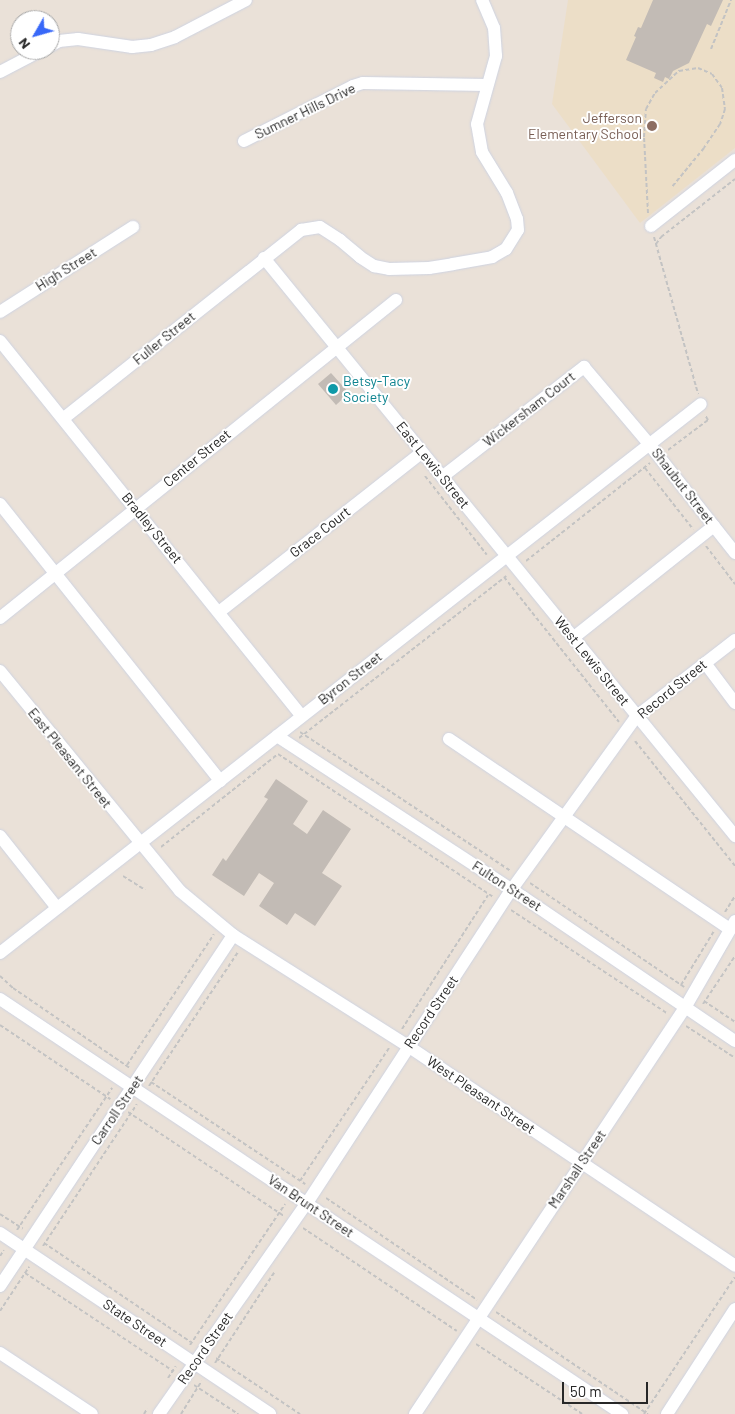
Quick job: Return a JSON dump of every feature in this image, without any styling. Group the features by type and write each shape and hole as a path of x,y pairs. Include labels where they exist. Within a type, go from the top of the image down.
{"street":[{"path":"60,41 78,39 132,47 151,45 175,37 246,0"},
{"name":"Fuller Street","path":"64,418 301,230 320,226 374,266 389,269 429,268 453,264 492,257 506,249 518,230 517,219 513,205 482,152 478,139 477,124 486,85 493,68 496,41 489,14 482,0"},
{"path":"0,72 23,60"},
{"name":"Sumner Hills Drive","path":"244,141 362,83 486,85"},
{"path":"651,226 735,160"},
{"name":"High Street","path":"0,312 133,227"},
{"name":"East Lewis Street","path":"264,258 507,556"},
{"name":"Center Street","path":"0,618 336,346 396,300"},
{"name":"Bradley Street","path":"0,341 64,418 302,716"},
{"name":"Wickersham Court","path":"442,477 584,366 649,444"},
{"name":"Byron Street","path":"0,953 701,404"},
{"name":"Shaubut Street","path":"649,444 735,552"},
{"name":"Grace Court","path":"219,612 422,452"},
{"path":"0,504 220,781"},
{"path":"573,638 714,526"},
{"name":"West Lewis Street","path":"507,556 735,836"},
{"name":"Record Street","path":"154,1410 178,1375 194,1363 204,1350 306,1203 512,889 637,716 735,640"},
{"path":"705,663 735,703"},
{"name":"East Pleasant Street","path":"0,671 139,844"},
{"name":"Fulton Street","path":"277,736 512,889 735,1041"},
{"path":"449,739 719,922 733,925"},
{"path":"0,836 58,908"},
{"name":"West Pleasant Street","path":"139,844 180,892 233,935 408,1046 735,1266"},
{"name":"Marshall Street","path":"415,1414 677,1020 733,925"},
{"name":"Carroll Street","path":"0,1286 233,935"},
{"name":"Van Brunt Street","path":"0,999 292,1193 478,1320 622,1414"},
{"name":"State Street","path":"0,1233 270,1414"},
{"path":"667,1414 735,1309"},
{"path":"0,1353 92,1414"}],"path":[{"path":"711,49 731,0"},
{"path":"656,244 661,236 735,179"},
{"path":"161,847 659,456 708,420 701,404"},
{"path":"645,468 735,584"},
{"path":"278,754 735,1058"},
{"path":"498,880 506,868"},
{"path":"123,876 145,890"},
{"path":"163,1385 178,1375 183,1356 192,1342 396,1039 489,894"},
{"path":"682,985 735,896"},
{"path":"0,1311 244,942"},
{"path":"0,1214 300,1414"},
{"path":"0,1256 238,1414"},
{"path":"644,1414 735,1277"},
{"path":"144,1414 154,1410"}],"shaded area":[{"name":"Jefferson Elementary School","path":"568,0 735,0 735,148 640,223 552,104"}],"building":[{"path":"653,0 723,0 711,26 707,24 689,63 673,71 669,79 665,77 663,82 654,78 656,73 626,60 636,37 634,36 638,27 641,28"},
{"name":"Betsy-Tacy Society","path":"331,373 349,393 336,405 318,384"},
{"path":"276,779 308,801 293,824 307,834 323,810 351,829 322,873 342,886 315,926 295,913 287,925 259,906 274,883 259,873 244,896 212,875 223,858 226,861 268,799 264,797"}],"place":[{"name":"Jefferson Elementary School","path":"652,126"},
{"name":"Betsy-Tacy Society","path":"333,389"}]}
